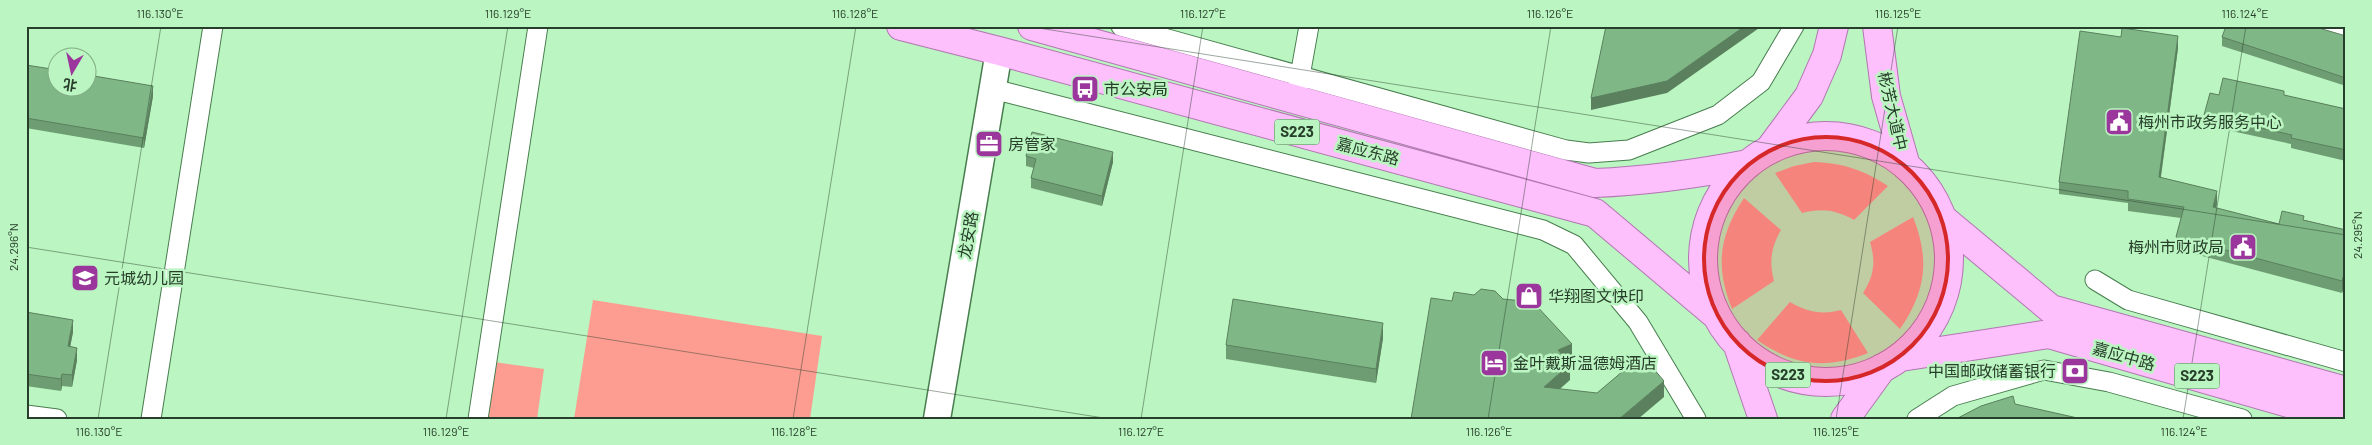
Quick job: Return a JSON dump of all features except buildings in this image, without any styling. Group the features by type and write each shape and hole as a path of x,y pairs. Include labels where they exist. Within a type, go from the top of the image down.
{"main road":[{"name":"嘉应东路","path":"901,26 1595,213 1716,315"},
{"name":"嘉应东路","path":"1032,26 1298,88 1594,183 1640,182 1687,176 1758,157"},
{"path":"1716,315 1709,298 1704,274 1703,250 1707,225 1721,195 1730,182 1758,157 1809,96 1827,55 1834,26"},
{"name":"彬芳大道中","path":"1877,26 1886,96 1906,166"},
{"name":"S223","path":"1758,157 1792,141 1816,137 1841,137 1865,143 1888,153 1922,181 1934,199 1942,219"},
{"path":"1845,419 1891,363 1917,342 1930,324 1940,305 1947,284 1949,262 1948,240 1942,219"},
{"name":"嘉应中路","path":"1942,219 2051,308 2345,389"},
{"name":"S223","path":"1716,315 1737,343 1753,358 1773,369 1794,377 1816,381 1839,381 1860,377 1891,363"},
{"name":"嘉应中路","path":"1891,363 2049,334 2344,419"},
{"path":"1737,343 1763,419"}],"street":[{"path":"151,419 213,26"},
{"path":"478,419 538,26"},
{"path":"1121,26 1298,88 1566,150 1589,153 1629,150 1718,115 1761,82 1794,26"},
{"path":"1298,88 1309,26"},
{"path":"2322,26 2346,34"},
{"name":"龙安路","path":"937,419 999,51"},
{"path":"993,89 1543,230 1574,245 1638,322 1696,419"},
{"path":"2095,280 2128,300 2346,362"},
{"path":"1917,419 1954,396 2044,370 2109,382 2242,419"},
{"path":"26,414 57,419"}],"highlighted area":[{"path":"1841,137 1888,153 1921,181 1943,219 1948,241 1947,284 1930,324 1901,357 1861,377 1816,381 1794,377 1753,358 1725,330 1709,298 1703,250 1717,202 1748,164 1792,141"}],"shaded area":[{"path":"1814,162 1853,168 1888,186 1854,220 1829,211 1802,213 1775,173 1794,166"},
{"path":"1744,198 1781,230 1772,254 1774,281 1732,309 1723,279 1722,252 1729,225"},
{"path":"1913,217 1922,247 1923,275 1915,302 1900,329 1863,293 1870,281 1873,269 1870,242"},
{"path":"593,300 822,336 810,419 574,419"},
{"path":"1790,302 1815,312 1841,310 1868,353 1838,362 1811,363 1784,355 1757,340"},
{"path":"487,361 544,369 537,419 479,419"}],"place":[{"name":"市公安局","path":"1085,89"},
{"name":"梅州市政务服务中心","path":"2119,122"},
{"name":"房管家","path":"989,144"},
{"name":"梅州市财政局","path":"2243,247"},
{"name":"元城幼儿园","path":"85,278"},
{"name":"华翔图文快印","path":"1529,296"},
{"name":"金叶戴斯温德姆酒店","path":"1494,363"},
{"name":"中国邮政储蓄银行","path":"2075,371"}]}
